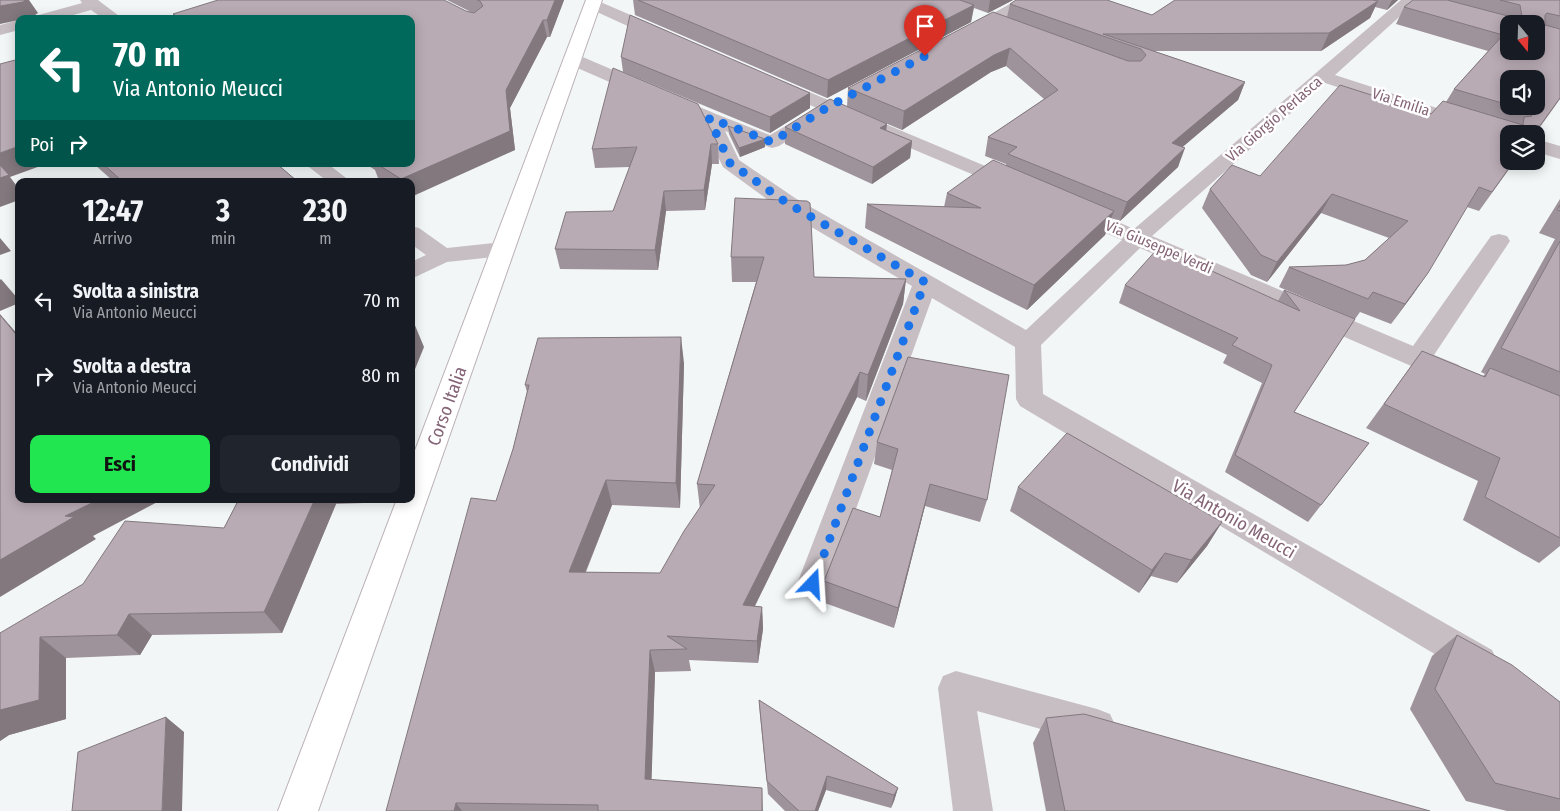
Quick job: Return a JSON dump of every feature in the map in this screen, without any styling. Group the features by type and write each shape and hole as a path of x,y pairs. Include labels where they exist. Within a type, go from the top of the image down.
{"main road":[{"name":"Corso Italia","path":"415,490 593,2"},
{"name":"Corso Italia","path":"298,811 410,503"}],"street":[{"path":"957,39 1029,0"},
{"path":"53,15 91,2 109,15"},
{"path":"593,2 683,44"},
{"name":"Via Giorgio Perlasca","path":"1137,238 1322,77 1380,14 1415,3"},
{"path":"974,15 1009,28"},
{"path":"0,30 15,26"},
{"path":"572,59 709,118 772,142 846,98"},
{"name":"Via Emilia","path":"1322,77 1500,133"},
{"path":"765,80 1028,192"},
{"path":"709,118 730,163 787,203 1028,343 1137,238"},
{"path":"1545,148 1560,153"},
{"path":"320,167 336,178"},
{"name":"Via Giuseppe Verdi","path":"1055,203 1471,381"},
{"path":"415,236 442,256"},
{"path":"1418,358 1499,241"},
{"path":"415,270 442,256 503,249"},
{"path":"813,584 925,282"},
{"name":"Via Antonio Meucci","path":"1028,343 1030,399 1487,667"},
{"path":"972,811 956,688 1128,735"}],"building":[{"path":"0,0 25,0 0,6"},
{"path":"218,0 444,0 474,13 483,6 477,0 555,0 547,20 543,20 506,90 510,131 403,178 399,178 382,167 415,167 415,15 173,14"},
{"path":"638,0 960,0 974,5 828,80"},
{"path":"1016,0 1107,0 1152,15 1175,0 1378,1 1329,33 1103,34 1245,82 1172,143 1185,148 1127,202 1008,154 1017,147 988,137 1058,90 1010,48 994,55 904,111 848,88 993,12 1128,61 1141,61 1146,55 1141,49 1010,4"},
{"path":"1413,0 1447,0 1504,15 1500,15 1500,34 1404,7"},
{"path":"1500,0 1560,0 1560,16 1547,13 1545,15 1522,15 1520,5"},
{"path":"630,15 810,93 770,117 621,57"},
{"path":"1545,25 1560,29 1560,98 1540,125 1523,125 1524,117 1545,115 1545,70 1500,70 1500,102 1454,89 1500,38 1500,60 1545,60"},
{"path":"15,60 15,147 0,153 0,64"},
{"path":"613,68 698,104 718,144 711,144 704,190 664,191 655,250 555,249 566,212 613,211 637,147 592,149"},
{"path":"1340,85 1431,114 1443,101 1523,125 1500,125 1500,170 1508,170 1492,192 1479,187 1428,273 1405,304 1373,292 1368,299 1289,267 1346,265 1365,260 1408,221 1332,194 1277,262 1261,255 1210,189 1232,165 1260,176"},
{"path":"830,99 887,124 880,128 912,141 873,167 785,127"},
{"path":"728,126 765,139 739,148"},
{"path":"993,160 1114,211 1034,285 867,204 981,208 947,193"},
{"path":"0,165 9,175 0,178"},
{"path":"106,167 281,167 293,178 119,178"},
{"path":"735,198 807,201 810,203 814,277 906,279 868,375 860,372 743,605 762,607 757,641 667,636 687,649 650,650 645,779 762,788 762,811 598,811 598,805 456,803 454,811 386,811 471,498 496,501 513,449 529,385 525,385 538,338 681,337 676,483 606,480 569,572 660,573 684,531 715,485 697,484 764,257 731,257"},
{"path":"1560,241 1560,372 1501,348"},
{"path":"1159,247 1300,311 1284,290 1355,319 1294,412 1369,443 1321,505 1235,455 1272,365 1232,345 1238,338 1125,285"},
{"path":"0,315 15,333 15,503 92,503 65,516 74,517 0,560"},
{"path":"1422,351 1485,377 1490,368 1560,396 1560,538 1485,497 1500,458 1384,404"},
{"path":"908,357 1009,375 987,500 930,484 898,608 824,581 853,508 880,517 898,449 877,442"},
{"path":"1067,433 1222,522 1191,560 1165,553 1152,570 1018,487"},
{"path":"237,503 313,503 264,612 129,614 117,635 40,637 39,700 0,710 0,633 83,584 125,521 224,528"},
{"path":"1457,635 1512,665 1560,702 1560,799 1495,783 1435,689"},
{"path":"759,700 898,788 894,795 827,776 815,811 799,811 767,781"},
{"path":"1084,714 1430,811 1065,811 1046,718"},
{"path":"166,717 162,811 72,811 78,752"}],"route":[{"path":"813,584 925,282 787,203 730,163 709,118 772,142 828,107 925,56"}]}
